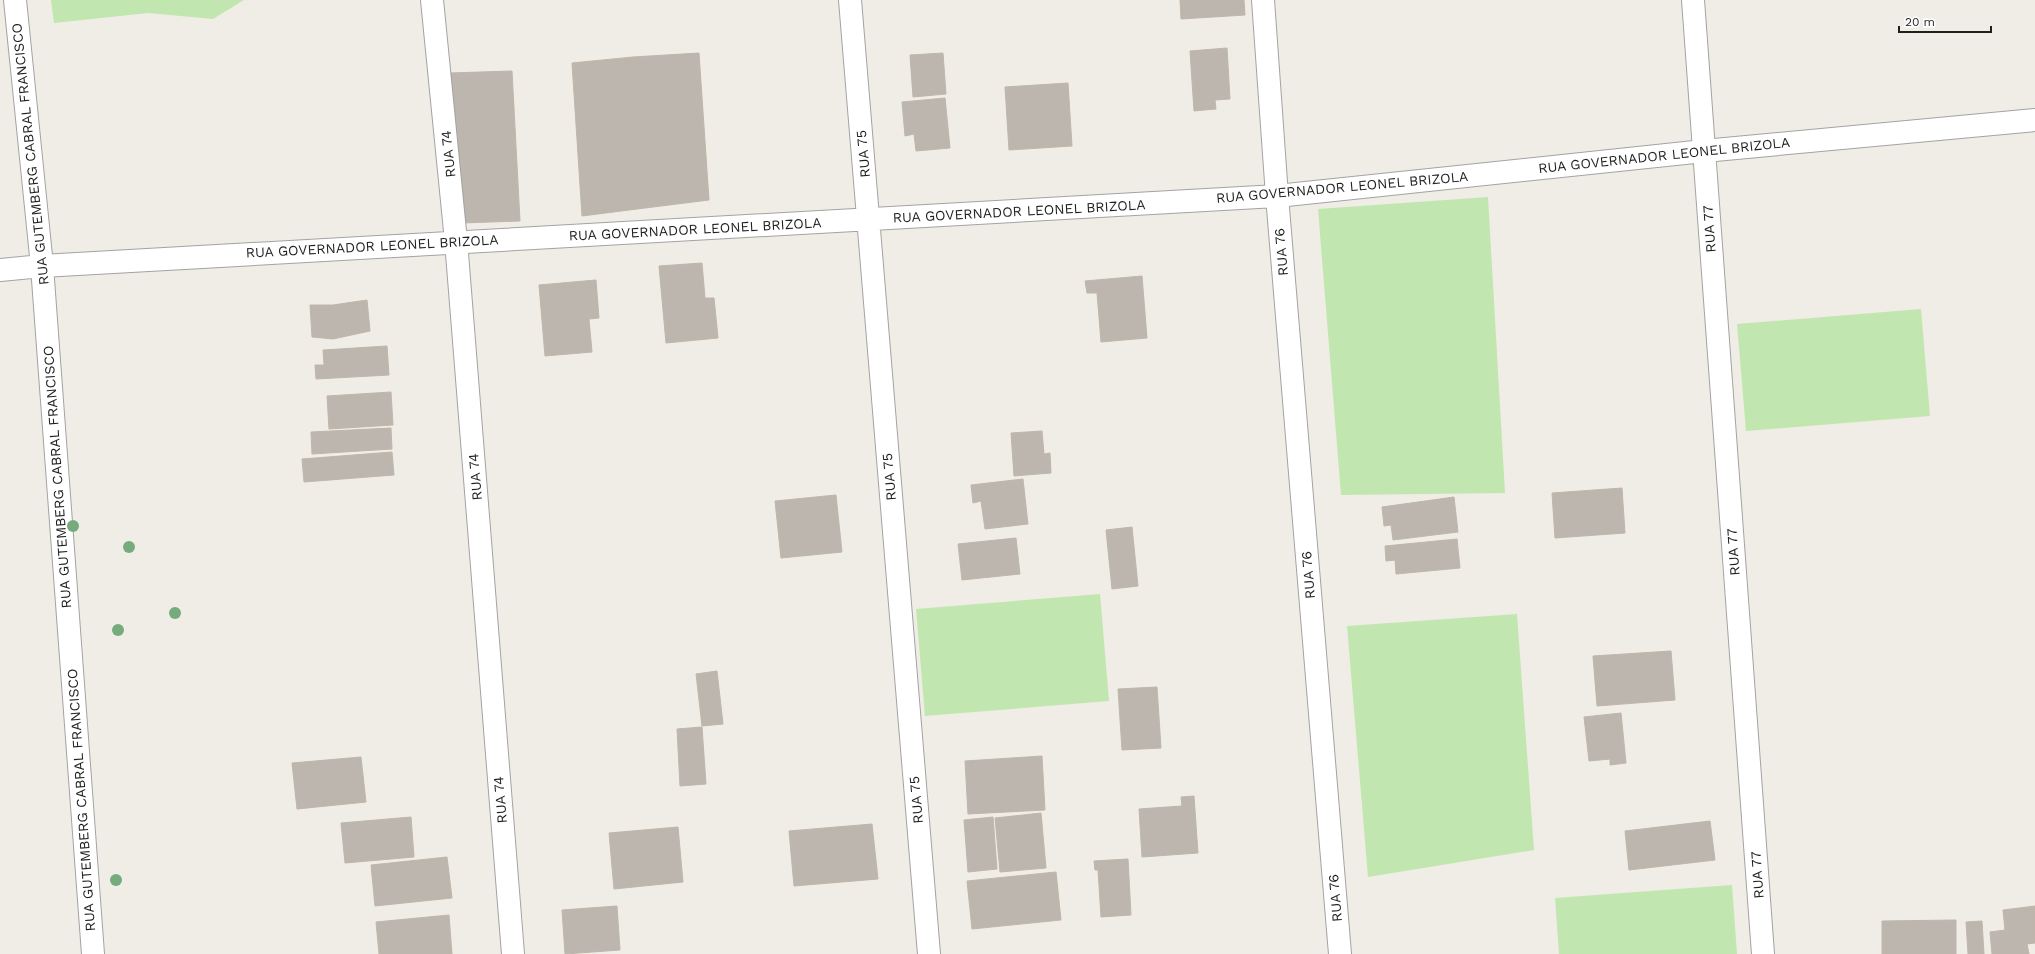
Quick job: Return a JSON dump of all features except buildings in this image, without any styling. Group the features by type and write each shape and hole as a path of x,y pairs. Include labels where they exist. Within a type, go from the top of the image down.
{"street":[{"name":"RUA GUTEMBERG CABRAL FRANCISCO","path":"15,0 42,266 93,954"},
{"name":"RUA 74","path":"432,0 456,241 513,954"},
{"name":"RUA 75","path":"850,0 929,954"},
{"name":"RUA 76","path":"1263,0 1277,196 1340,954"},
{"name":"RUA 77","path":"1693,0 1763,954"},
{"name":"RUA GOVERNADOR LEONEL BRIZOLA","path":"0,270 42,266 456,241 868,220 1277,196 1704,150 2035,120"}],"green space":[{"path":"51,0 244,0 213,19 148,13 54,23"},
{"path":"1488,197 1505,493 1341,495 1318,209"},
{"path":"1921,309 1930,416 1746,431 1737,324"},
{"path":"1100,594 1109,701 925,716 916,609"},
{"path":"1517,614 1534,850 1368,877 1347,626"},
{"path":"1732,885 1737,954 1559,954 1555,898"}]}
